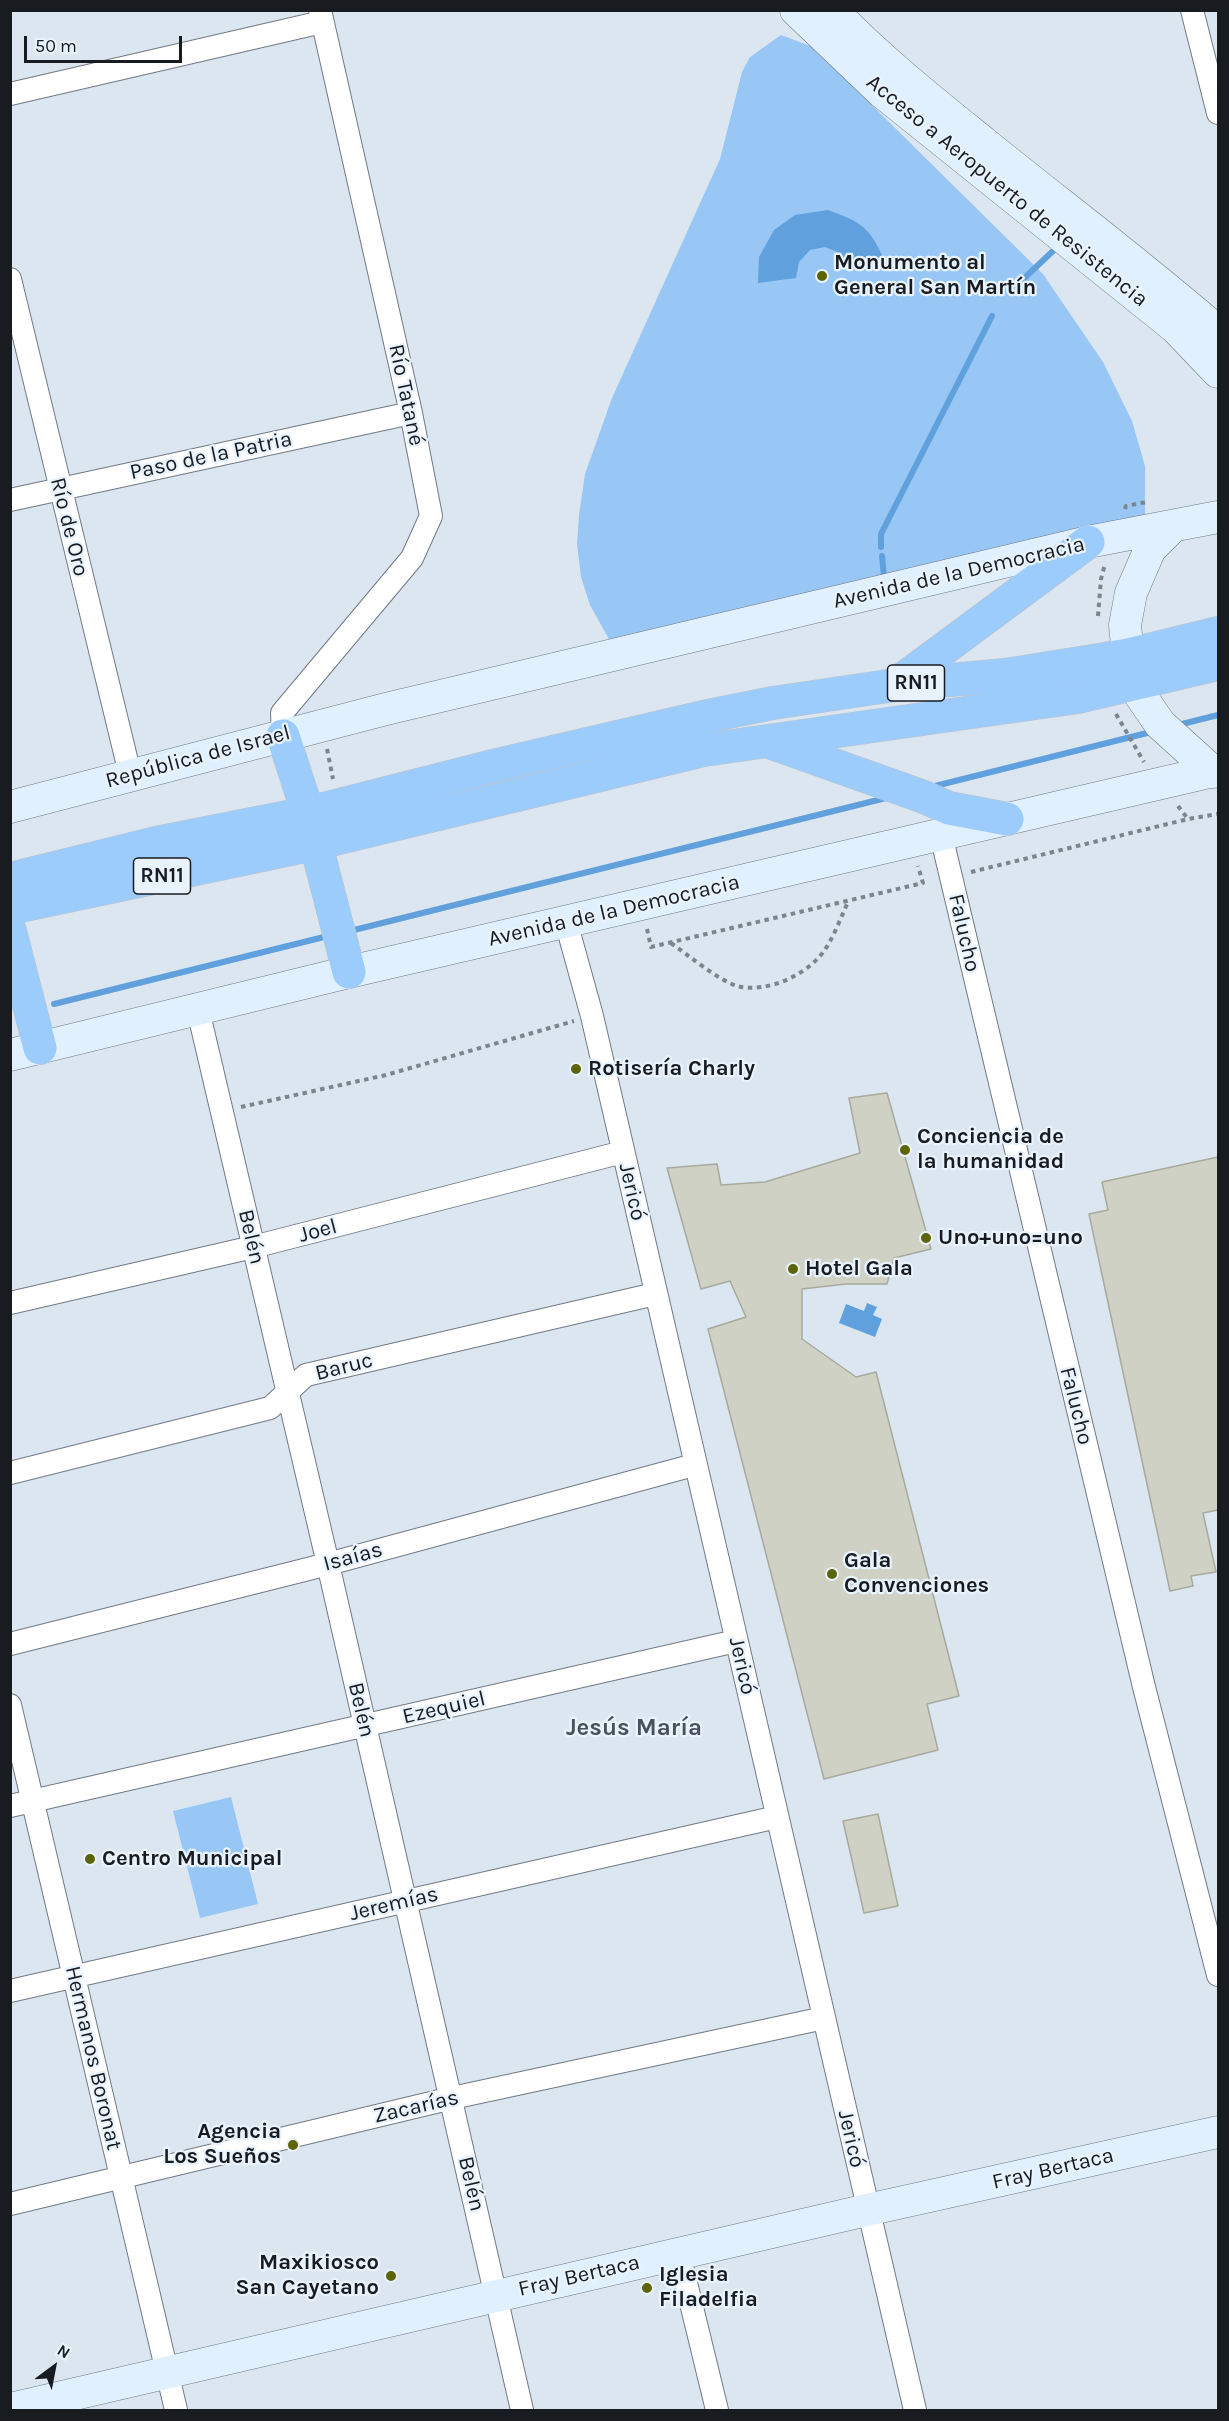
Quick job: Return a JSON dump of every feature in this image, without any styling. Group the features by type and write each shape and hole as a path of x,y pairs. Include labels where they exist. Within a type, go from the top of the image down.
{"highway":[{"path":"894,685 1088,542"},
{"name":"RN11","path":"10,908 311,828 704,750 1078,697 1131,670 1218,633"},
{"name":"RN11","path":"10,879 156,843 311,828 493,766 773,703 894,685 1005,675 1218,664"},
{"path":"283,736 311,828 349,972"},
{"path":"765,740 949,808 1007,819"},
{"path":"10,931 25,1051"}],"street":[{"name":"Acceso a Aeropuerto de Resistencia","path":"796,10 882,92 1176,328 1218,372"},
{"name":"Acceso a Aeropuerto de Resistencia","path":"832,10 909,81 1032,182 1140,265 1218,332"},
{"path":"1192,10 1218,113"},
{"path":"10,94 321,16"},
{"name":"Río Tatané","path":"283,736 282,713 412,558 431,516 411,413 321,16"},
{"name":"Río de Oro","path":"10,279 59,489 130,774"},
{"name":"Paso de la Patria","path":"10,500 411,413"},
{"name":"Avenida de la Democracia","path":"386,709 1088,542 1218,517"},
{"path":"1173,526 1150,549 1131,592 1125,625 1131,670 1160,724 1216,771"},
{"name":"República de Israel","path":"10,807 386,709"},
{"name":"Avenida de la Democracia","path":"25,1051 349,972 1216,771"},
{"name":"Falucho","path":"926,838 951,877 1141,1676 1218,1975"},
{"name":"Jericó","path":"566,922 592,1016 694,1465 915,2410"},
{"name":"Belén","path":"198,1010 452,2098 522,2410"},
{"name":"Joel","path":"10,1303 253,1247 623,1152"},
{"name":"Baruc","path":"10,1473 270,1408 306,1375 655,1294"},
{"name":"Isaías","path":"10,1644 328,1564 694,1465"},
{"name":"Ezequiel","path":"10,1806 736,1641"},
{"name":"Hermanos Boronat","path":"10,1705 176,2410"},
{"name":"Jeremías","path":"10,1991 777,1817"},
{"name":"Zacarías","path":"10,2204 452,2098 824,2018"},
{"name":"Fray Bertaca","path":"10,2409 495,2295 1218,2132"},
{"path":"679,2254 717,2410"}],"path":[{"path":"642,904 651,947 848,902 1188,819 1218,814"},
{"path":"923,883 926,838"},
{"path":"670,942 707,969 737,986 773,986 805,970 825,950 848,902"},
{"path":"222,1112 386,1075 592,1016"}],"shaded area":[{"path":"781,35 813,47 1043,274 1103,362 1132,421 1145,466 1145,516 610,641 590,605 581,577 577,544 585,474 612,398 720,159 742,72 750,57"},
{"path":"828,210 862,226 873,238 883,257 849,265 840,253 825,247 810,250 799,262 796,278 758,283 759,257 774,230 795,215"},
{"path":"867,1303 877,1307 873,1315 882,1319 875,1337 839,1323 846,1304 864,1311"},
{"path":"231,1797 258,1904 200,1918 173,1811"}],"building":[{"path":"887,1093 931,1249 894,1258 887,1284 846,1284 802,1289 802,1339 856,1377 876,1372 959,1696 927,1704 938,1750 824,1779 708,1329 746,1317 730,1281 701,1289 667,1168 717,1164 721,1185 765,1182 860,1153 849,1098"},
{"path":"1218,1157 1218,1510 1203,1513 1216,1572 1191,1576 1193,1586 1170,1591 1089,1214 1108,1210 1102,1182"},
{"path":"878,1814 898,1906 864,1913 843,1821"}],"waterway":[{"path":"1017,285 1053,251"},
{"path":"881,547 881,534 992,316"},
{"path":"882,556 884,577"},
{"path":"1178,725 1218,715"},
{"path":"931,787 1151,732"},
{"path":"354,930 886,798"},
{"path":"54,1004 328,936"}],"place":[{"name":"Monumento al General San Martín","path":"822,276"},
{"name":"Rotisería Charly","path":"576,1069"},
{"name":"Conciencia de la humanidad","path":"905,1150"},
{"name":"Uno+uno=uno","path":"926,1238"},
{"name":"Hotel Gala","path":"793,1269"},
{"name":"Gala Convenciones","path":"832,1574"},
{"name":"Centro Municipal","path":"90,1859"},
{"name":"Agencia Los Sueños","path":"293,2145"},
{"name":"Maxikiosco San Cayetano","path":"391,2276"},
{"name":"Iglesia Filadelfia","path":"647,2288"}],"district":[{"name":"Jesús María","path":"634,1728"}]}
